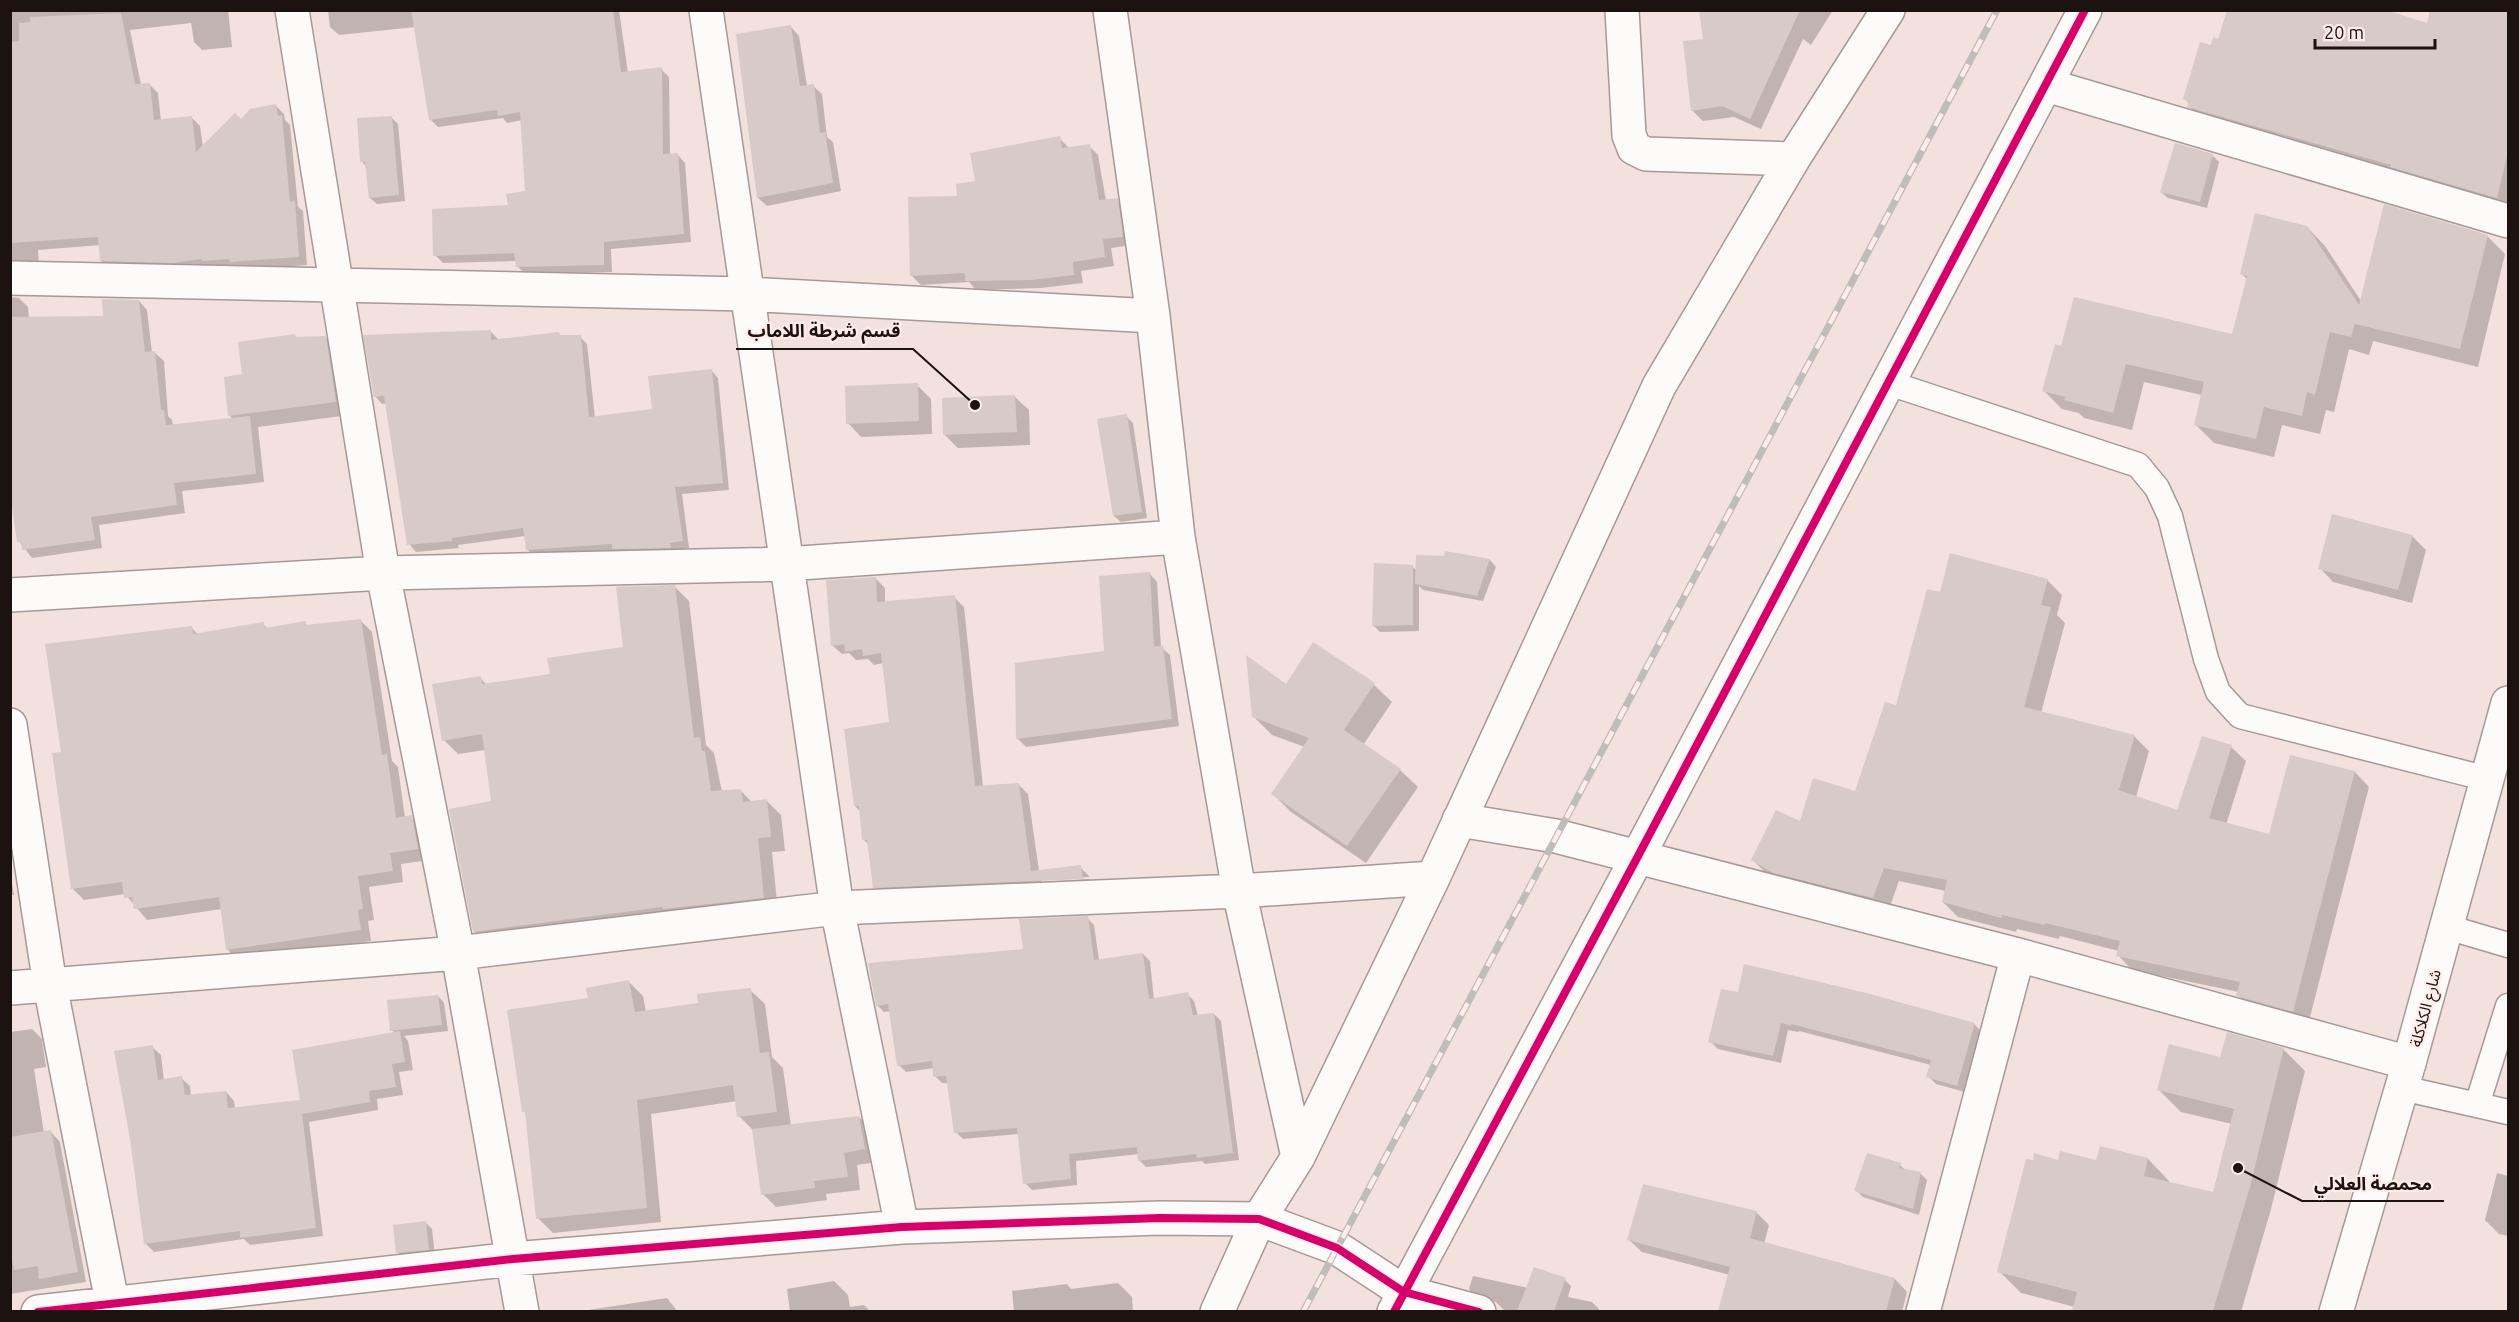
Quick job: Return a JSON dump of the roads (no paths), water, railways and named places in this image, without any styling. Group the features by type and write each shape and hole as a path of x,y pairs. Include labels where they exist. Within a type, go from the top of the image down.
{"street":[{"path":"292,10 383,573 458,953 522,1311"},
{"path":"706,10 837,908 902,1227"},
{"path":"1110,10 1154,316 1178,537 1239,891 1298,1157"},
{"path":"1622,10 1629,135 1634,148 1646,154 1793,159"},
{"path":"1217,1311 1260,1219 1298,1157 1432,878 1659,386 1793,159 1888,10"},
{"path":"1399,1302 1637,858 2085,10"},
{"path":"2046,85 2508,221"},
{"path":"10,278 746,294 1154,316"},
{"path":"10,595 383,573 785,564 1178,537"},
{"name":"شارع الكلاكلة","path":"2342,1303 2508,703"},
{"path":"10,725 50,985 113,1308"},
{"path":"1459,820 1556,836 2018,955 2406,1076"},
{"path":"10,988 458,953 837,908 1239,891 1432,878"},
{"path":"1923,1311 2018,955"},
{"path":"38,1311 113,1308 513,1259 902,1227 1160,1218 1260,1219 1337,1248 1399,1302 1479,1311"}],"lane":[{"path":"1889,383 2138,465 2157,488 2170,516 2206,659 2218,692 2240,716 2488,779"},
{"path":"2447,927 2508,945"},
{"path":"2477,1105 2508,1006"},
{"path":"2406,1076 2477,1105 2508,1112"}],"railway":[{"path":"1303,1312 1997,10"}],"place":[{"name":"قسم شرطة اللاماب","path":"975,405"},
{"name":"محمصة العلالي","path":"2238,1168"}]}
